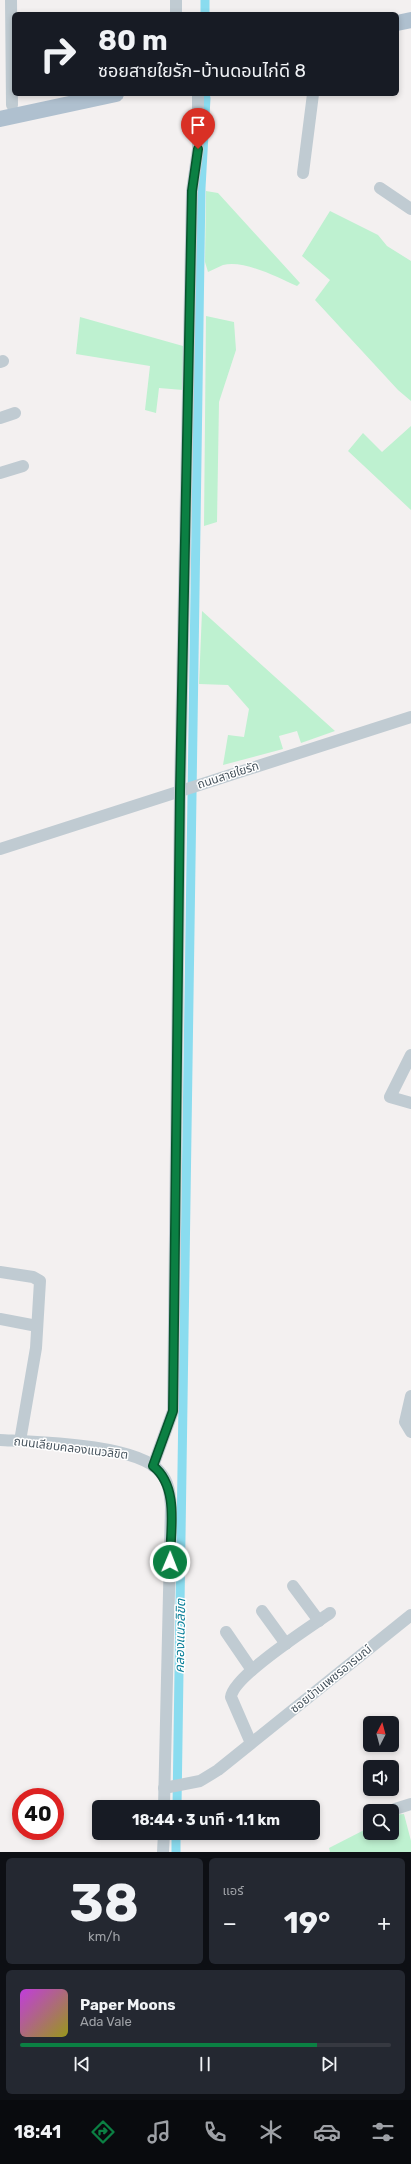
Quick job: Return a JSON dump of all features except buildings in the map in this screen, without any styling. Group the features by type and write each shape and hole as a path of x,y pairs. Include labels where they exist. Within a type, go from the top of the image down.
{"main road":[{"path":"399,23 411,20"},
{"path":"399,34 411,31"},
{"path":"6,107 55,96"},
{"path":"0,119 107,96"}],"street":[{"path":"6,107 6,15 12,0"},
{"path":"176,0 176,12"},
{"path":"153,1466 173,1411 192,191 197,153 198,96"},
{"path":"303,173 313,96"},
{"path":"380,188 411,209"},
{"path":"0,418 15,413"},
{"path":"0,473 23,466"},
{"name":"ถนนสายใยรัก","path":"0,849 411,717"},
{"path":"411,1055 390,1097 411,1103"},
{"path":"0,1272 33,1277 40,1280 36,1348 20,1441"},
{"path":"0,1319 37,1326"},
{"path":"411,1396 405,1422 411,1432"},
{"name":"ถนนเลียบคลองแนวลิขิต","path":"0,1440 118,1452 147,1461 160,1471 167,1482 171,1507 168,1787 165,1800"},
{"path":"292,1586 319,1621"},
{"path":"262,1611 286,1644"},
{"path":"251,1743 231,1697 235,1686 252,1670 286,1644 330,1614"},
{"name":"ซอยบ้านเพชรอารมณ์","path":"168,1787 186,1785 200,1781 251,1743 411,1615"},
{"path":"226,1632 252,1670"},
{"path":"399,1808 411,1804"},
{"path":"164,1840 164,1852"}],"green space":[{"path":"206,191 218,193 300,283 297,286 261,270 241,265 223,265 208,272 205,262"},
{"path":"330,211 378,235 387,246 411,261 411,401 398,390 315,300 330,280 302,256"},
{"path":"206,316 234,322 236,350 219,402 217,522 204,526"},
{"path":"80,317 183,346 183,390 159,388 156,413 145,410 150,366 76,354"},
{"path":"411,426 411,510 348,451 363,433 382,452"},
{"path":"202,611 335,731 301,743 297,731 279,736 283,749 223,765 228,735 244,737 249,709 228,685 199,684"},
{"path":"399,1814 404,1814 411,1841 411,1852 330,1852 329,1848 363,1831 363,1840 399,1840"}],"waterway":[{"name":"คลองแนวลิขิต","path":"205,0 205,12"},
{"name":"คลองแนวลิขิต","path":"177,1800 201,188 206,98"},
{"name":"คลองแนวลิขิต","path":"176,1840 176,1852"}],"route":[{"path":"170,1562 170,1494 167,1482 160,1471 153,1466 172,1418 173,1411 180,791 192,178 198,149"}]}
